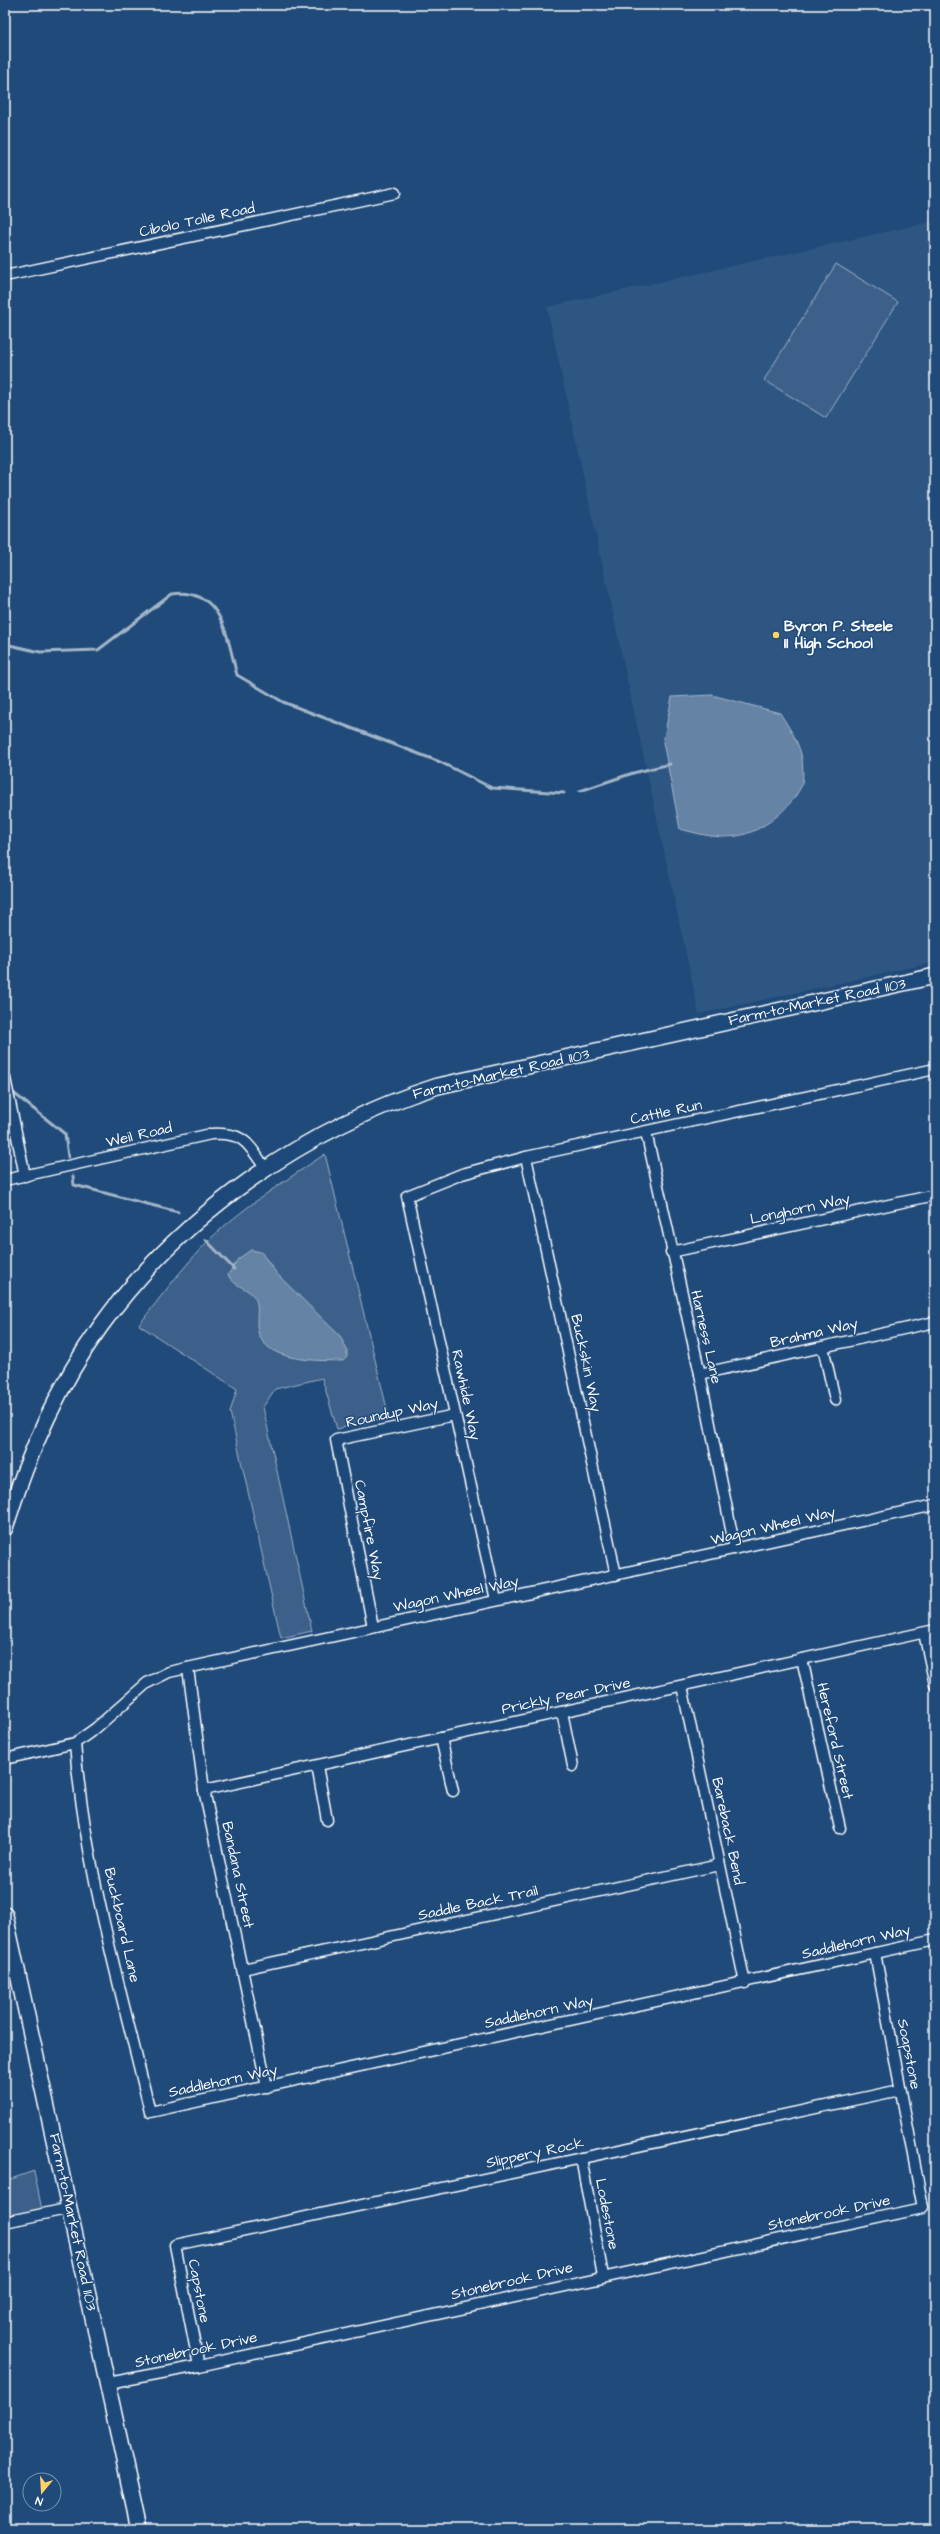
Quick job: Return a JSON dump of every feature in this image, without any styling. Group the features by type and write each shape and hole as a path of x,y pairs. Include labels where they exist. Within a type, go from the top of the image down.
{"main road":[{"name":"Farm-to-Market Road 1103","path":"5,1528 26,1466 47,1419 66,1381 100,1327 127,1294 177,1242 265,1168 327,1132 375,1109 438,1086 935,976"},
{"name":"Farm-to-Market Road 1103","path":"5,1915 71,2208 139,2529"}],"street":[{"name":"Cibolo Tolle Road","path":"5,276 395,193"},
{"name":"Cattle Run","path":"407,1196 462,1174 526,1157 935,1069"},
{"path":"5,1078 25,1176"},
{"name":"Harness Lane","path":"646,1132 700,1374 736,1550"},
{"name":"Weil Road","path":"5,1180 211,1134 227,1133 240,1137 249,1144 265,1168"},
{"name":"Buckskin Way","path":"526,1157 616,1575"},
{"name":"Longhorn Way","path":"672,1252 935,1195"},
{"name":"Rawhide Way","path":"407,1196 496,1600"},
{"name":"Brahma Way","path":"700,1374 935,1322"},
{"path":"823,1347 835,1400"},
{"name":"Roundup Way","path":"336,1440 455,1415"},
{"name":"Campfire Way","path":"336,1440 373,1627"},
{"name":"Wagon Wheel Way","path":"5,1759 74,1743 96,1728 147,1684 169,1672 496,1600 736,1550 935,1504"},
{"name":"Prickly Pear Drive","path":"204,1790 935,1630"},
{"path":"924,1633 935,1685"},
{"name":"Hereford Street","path":"802,1659 840,1828"},
{"name":"Bandana Street","path":"188,1668 204,1790 267,2087"},
{"name":"Bareback Bend","path":"682,1686 745,1983"},
{"path":"562,1712 573,1766"},
{"path":"441,1738 453,1791"},
{"name":"Buckboard Lane","path":"74,1743 79,1800 91,1861 150,2112"},
{"path":"317,1766 327,1820"},
{"name":"Saddle Back Trail","path":"243,1969 719,1865"},
{"name":"Saddlehorn Way","path":"150,2112 745,1983 935,1940"},
{"name":"Soapstone","path":"875,1953 923,2208"},
{"name":"Slippery Rock","path":"175,2245 900,2090"},
{"name":"Lodestone","path":"580,2158 604,2276"},
{"path":"5,2222 71,2208"},
{"name":"Stonebrook Drive","path":"108,2383 199,2366 604,2276 923,2208"},
{"name":"Capstone","path":"175,2245 199,2366"}],"shaded area":[{"name":"Byron P. Steele II High School","path":"935,221 935,962 699,1014 547,307"},
{"path":"836,264 898,302 826,418 764,380"},
{"path":"712,695 780,713 795,738 802,757 803,780 796,796 774,819 756,830 737,836 715,836 680,829 663,742 672,697"},
{"path":"325,1154 389,1417 337,1429 322,1378 275,1389 263,1407 312,1631 281,1638 230,1412 237,1389 139,1325 190,1261 222,1228 265,1195"},
{"path":"251,1250 261,1252 277,1274 340,1336 347,1350 347,1357 343,1361 307,1360 294,1358 282,1355 271,1349 263,1342 258,1332 257,1306 255,1298 249,1291 234,1282 228,1275 238,1259"},
{"path":"34,2171 42,2210 5,2217 5,2181"}],"waterway":[{"path":"5,644 40,652 98,650 172,594 189,594 202,598 212,607 220,618 230,646 237,675 283,702 440,762 492,788 564,793"},
{"path":"580,791 633,773 670,764"},
{"path":"11,1091 65,1134 68,1157"},
{"path":"73,1176 74,1185 178,1212"},
{"path":"206,1240 234,1269"}],"place":[{"name":"Byron P. Steele II High School","path":"776,635"}]}
